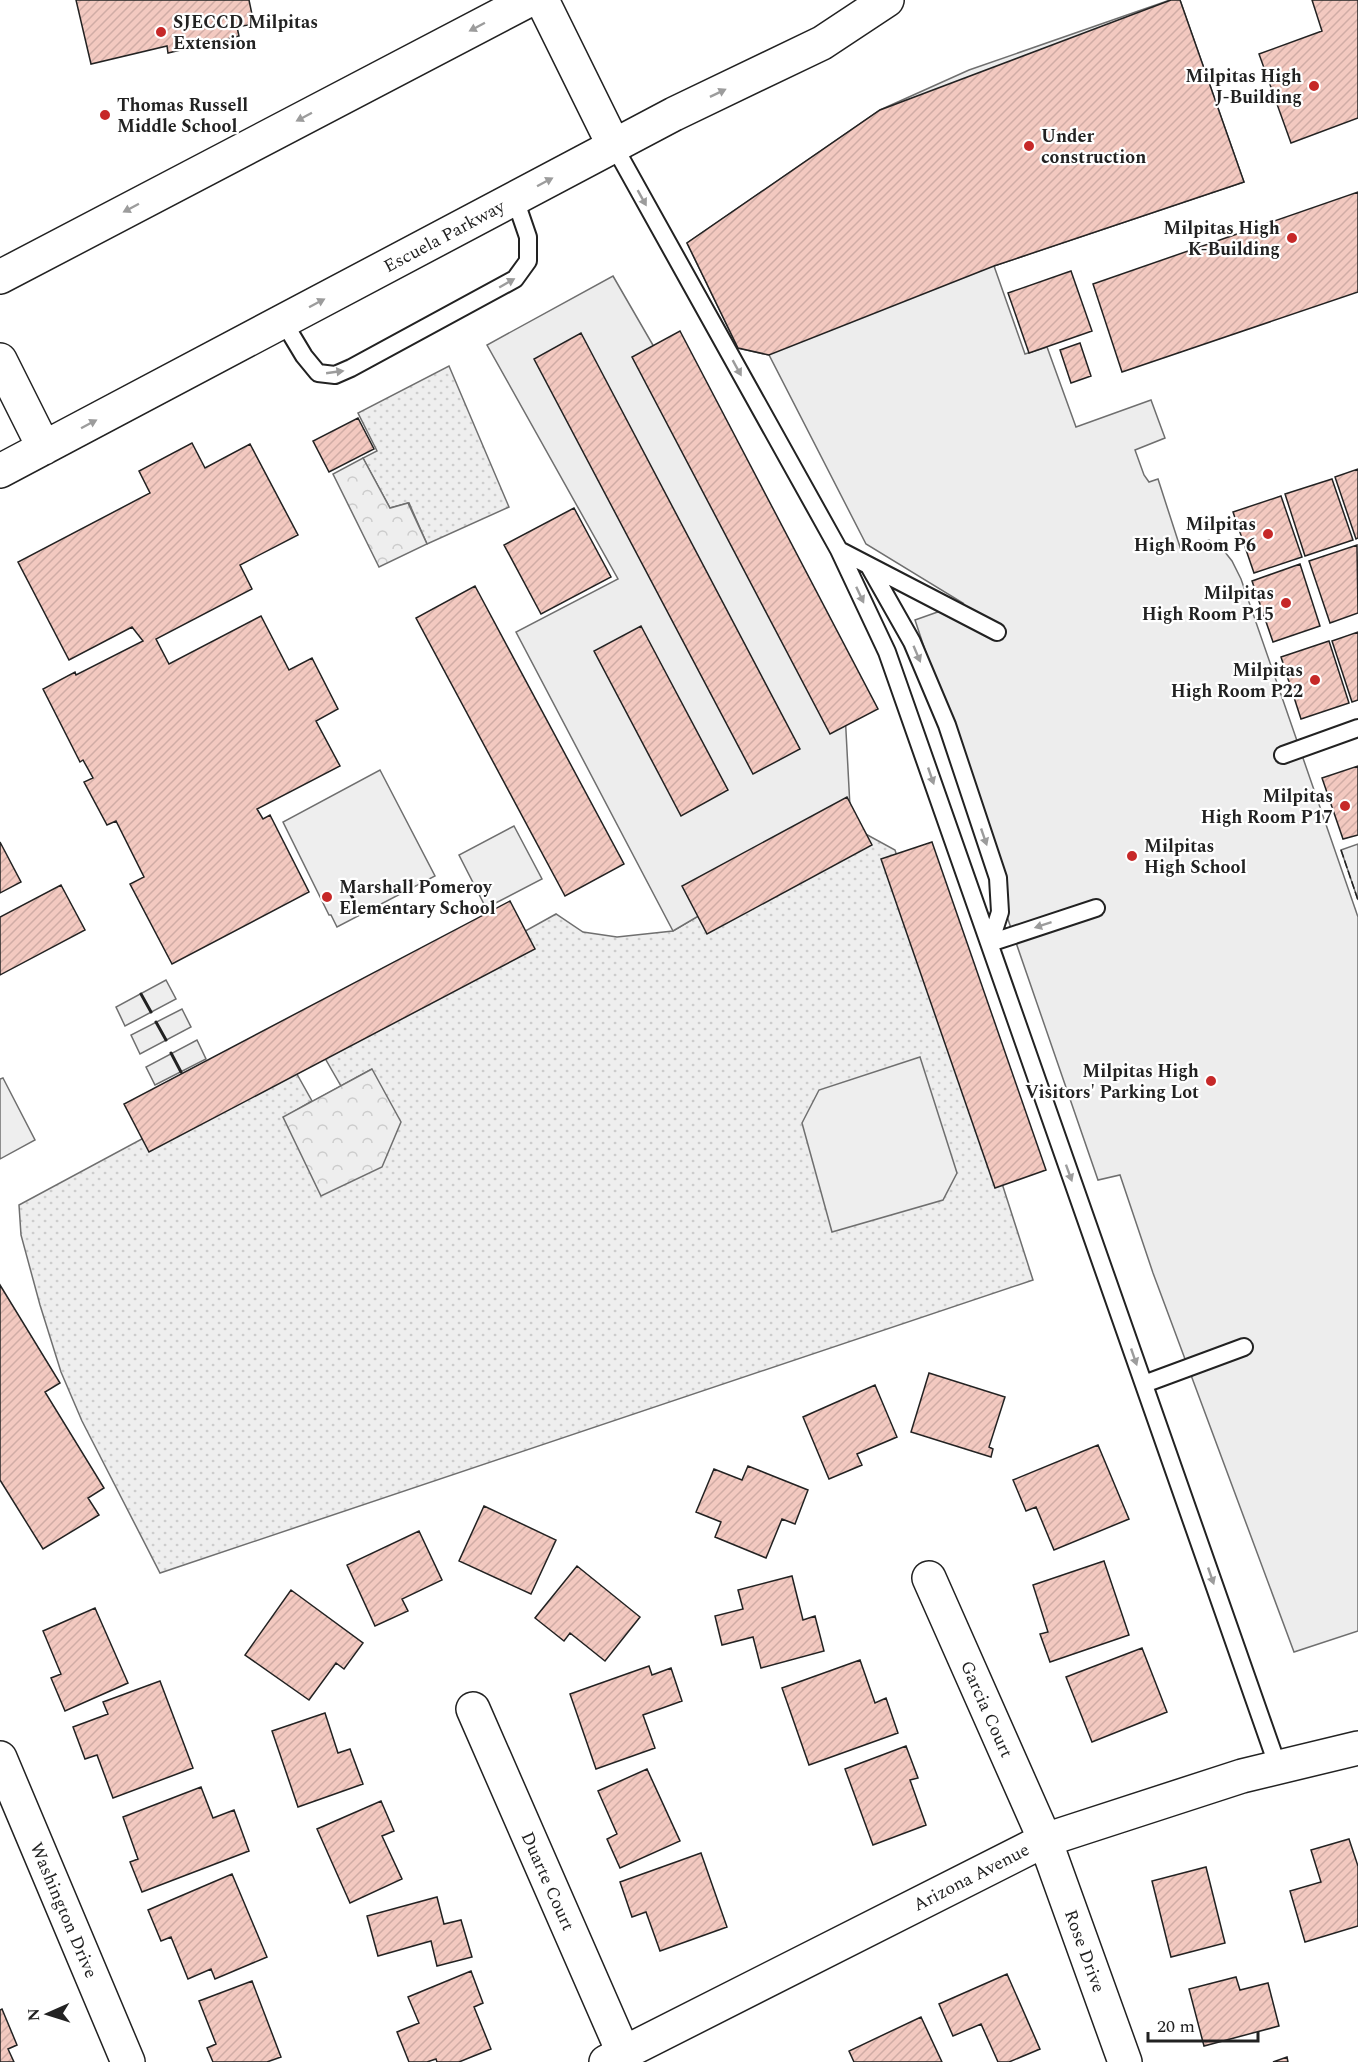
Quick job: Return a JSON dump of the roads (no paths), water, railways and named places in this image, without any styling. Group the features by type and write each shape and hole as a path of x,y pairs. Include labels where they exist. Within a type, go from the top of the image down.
{"street":[{"path":"0,277 529,0"},
{"path":"542,0 614,146"},
{"name":"Escuela Parkway","path":"0,471 674,114 822,43 887,0"},
{"path":"0,360 44,448"},
{"name":"Garcia Court","path":"929,1578 1045,1840"},
{"name":"Duarte Court","path":"473,1709 615,2057"},
{"name":"Arizona Avenue","path":"615,2057 1045,1840 1224,1782 1358,1748"},
{"name":"Washington Drive","path":"0,1758 128,2062"},
{"name":"Rose Drive","path":"1045,1840 1125,2062"}],"lane":[{"path":"614,146 839,550 887,652 1278,1767"},
{"path":"283,321 304,356 318,373 335,375 351,368 515,279 528,261 528,237 514,199"},
{"path":"839,550 997,632"},
{"path":"869,566 912,642 947,725 998,879 1000,912 990,943"},
{"path":"1283,755 1358,728"},
{"path":"990,943 1096,908"},
{"path":"1144,1384 1244,1347"}],"place":[{"name":"SJECCD Milpitas Extension","path":"161,32"},
{"name":"Milpitas High J-Building","path":"1314,86"},
{"name":"Thomas Russell Middle School","path":"105,115"},
{"name":"Under construction","path":"1029,146"},
{"name":"Milpitas High K-Building","path":"1292,238"},
{"name":"Milpitas High Room P6","path":"1268,534"},
{"name":"Milpitas High Room P15","path":"1286,603"},
{"name":"Milpitas High Room P22","path":"1315,680"},
{"name":"Milpitas High Room P17","path":"1345,806"},
{"name":"Milpitas High School","path":"1132,856"},
{"name":"Marshall Pomeroy Elementary School","path":"327,897"},
{"name":"Milpitas High Visitors' Parking Lot","path":"1211,1081"}]}
